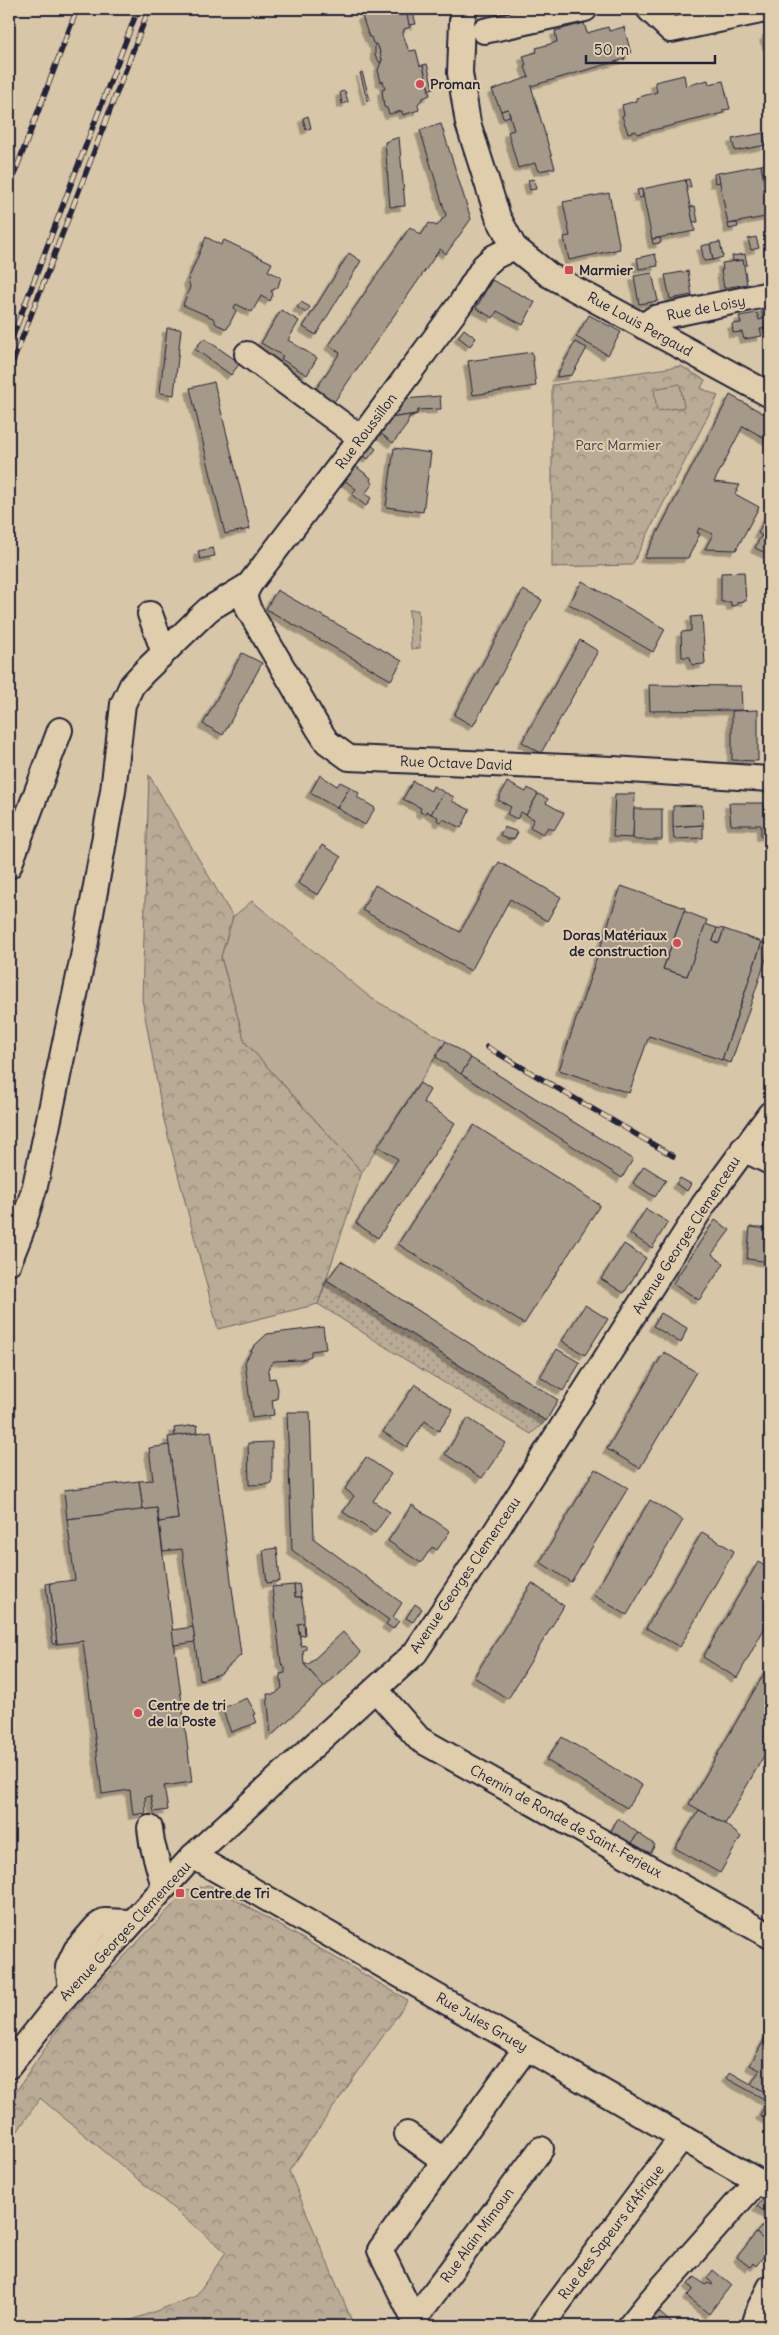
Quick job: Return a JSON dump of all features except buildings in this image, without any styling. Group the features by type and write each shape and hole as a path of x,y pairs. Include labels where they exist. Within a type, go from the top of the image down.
{"street":[{"path":"465,9 462,22 460,73 468,123 498,217 514,247"},
{"path":"484,31 585,9"},
{"path":"649,9 671,30 770,9"},
{"name":"Rue Louis Pergaud","path":"514,247 549,275 770,395"},
{"name":"Rue Roussillon","path":"210,609 249,585 461,303 484,266 494,257 514,247"},
{"name":"Rue de Loisy","path":"643,326 654,318 770,294"},
{"path":"247,354 361,438"},
{"name":"Rue Octave David","path":"249,585 244,596 248,610 318,728 328,742 349,758 613,769 770,779"},
{"path":"144,673 163,650 210,609"},
{"path":"9,1262 21,1232 34,1186 85,947 113,791 123,704 132,685 210,609"},
{"path":"150,614 163,650"},
{"path":"9,866 60,730"},
{"name":"Avenue Georges Clemenceau","path":"9,2066 72,1988 194,1856 415,1653 496,1531 704,1204 770,1114"},
{"path":"743,1149 770,1162"},
{"name":"Chemin de Ronde de Saint-Ferjeux","path":"376,1690 419,1739 770,1936"},
{"path":"150,1828 152,1843 164,1887"},
{"name":"Rue Jules Gruey","path":"194,1856 764,2185"},
{"path":"416,2323 380,2250 526,2048"},
{"path":"408,2134 445,2161"},
{"name":"Rue des Sapeurs d'Afrique","path":"541,2326 682,2137"},
{"name":"Rue Alain Mimoun","path":"416,2323 541,2149"},
{"path":"630,2326 650,2300 764,2185"},
{"path":"754,2326 760,2307 770,2287"}],"green space":[{"name":"Parc Marmier","path":"681,366 705,380 701,388 718,396 632,565 552,567 552,385"},
{"path":"680,384 684,407 657,411 654,389"},
{"path":"409,610 418,610 420,648 411,649"},
{"path":"149,775 233,917 221,957 245,1042 362,1172 318,1304 218,1329 163,1116 142,999"},
{"path":"252,901 371,998 446,1041 362,1172 245,1042 221,957 233,917"},
{"path":"327,1280 546,1421 531,1434 406,1360 318,1304"},
{"path":"208,1885 408,2000 289,2171 354,2326 116,2326 196,2296 226,2252 40,2098 9,2144 9,2102 64,2020 186,1891"}],"railway":[{"path":"9,188 77,9"},
{"path":"9,346 138,9"},
{"path":"9,372 149,9"},
{"path":"487,1047 673,1156"}],"place":[{"name":"Proman","path":"420,84"},
{"name":"Marmier","path":"569,270"},
{"name":"Doras Matériaux de construction","path":"677,943"},
{"name":"Centre de tri de la Poste","path":"138,1713"},
{"name":"Centre de Tri","path":"180,1893"}]}
